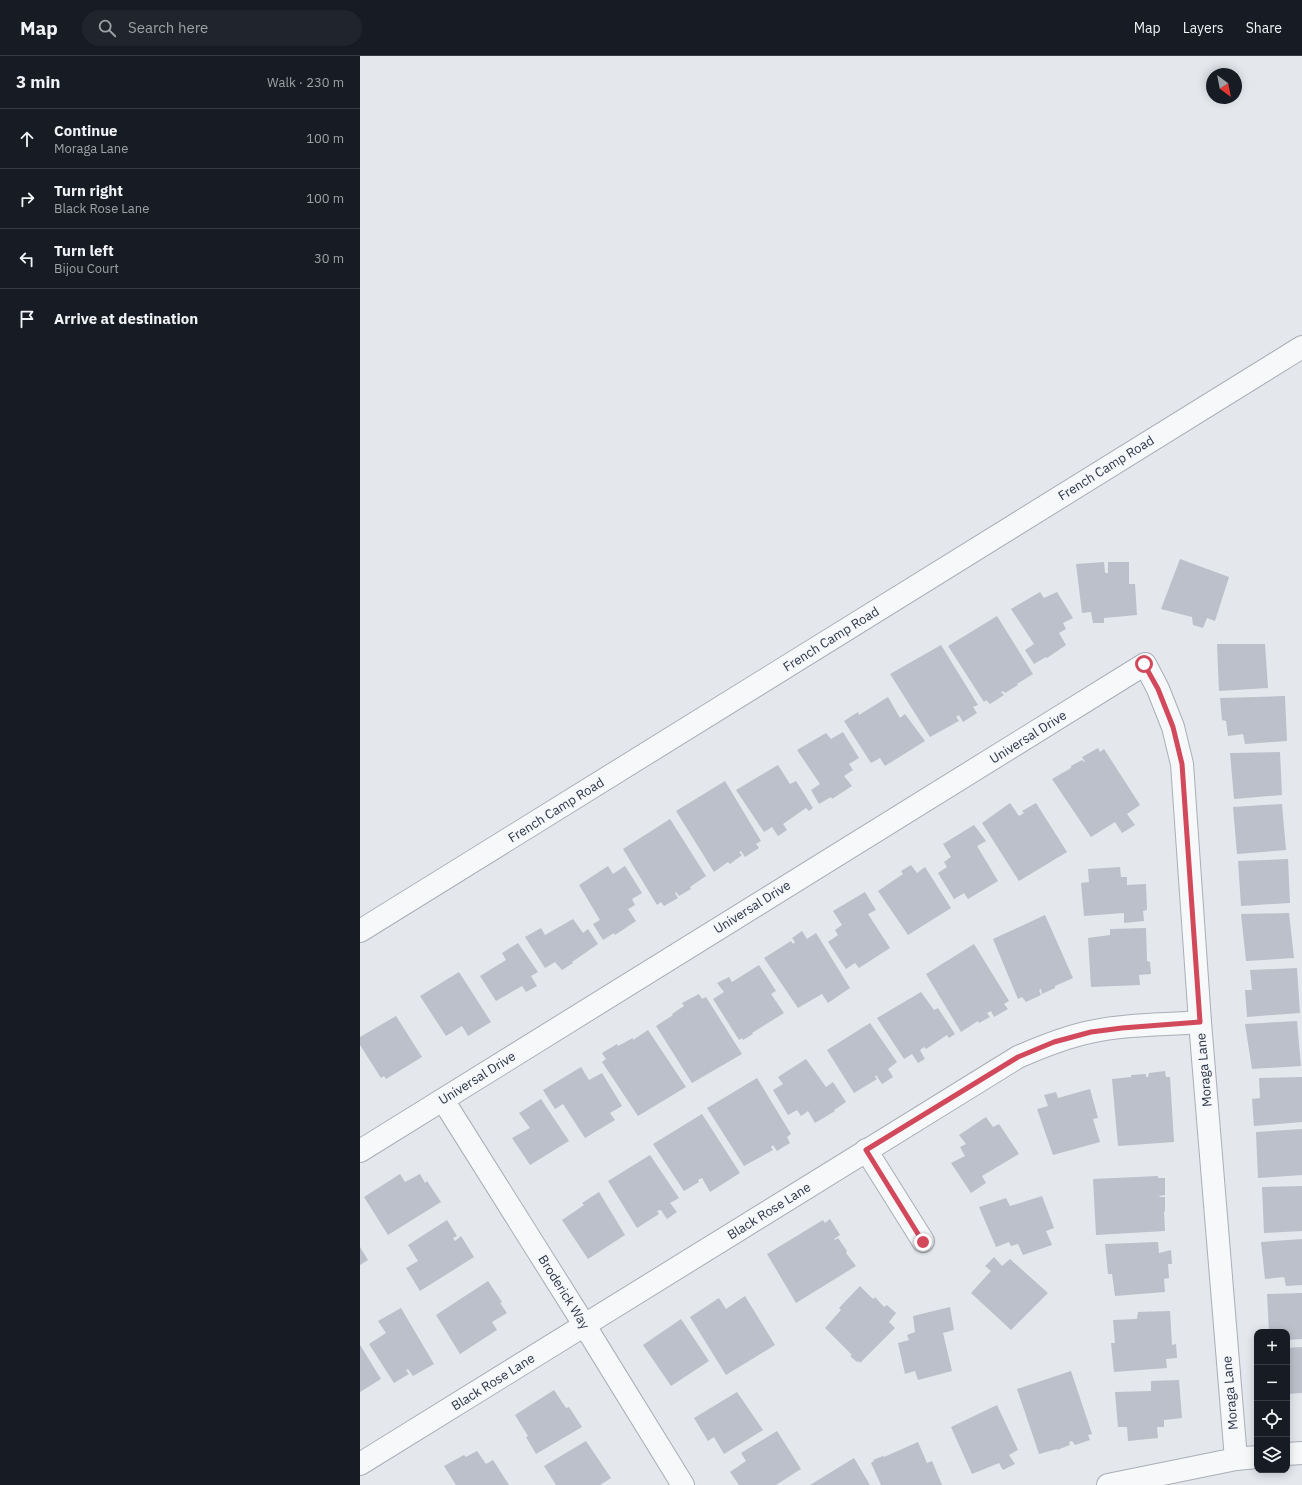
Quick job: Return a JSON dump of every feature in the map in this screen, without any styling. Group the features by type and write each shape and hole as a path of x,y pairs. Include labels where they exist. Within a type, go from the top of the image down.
{"street":[{"name":"French Camp Road","path":"360,932 1302,347"},
{"name":"Moraga Lane","path":"1144,664 1158,689 1173,727 1182,764 1200,1022 1236,1459"},
{"name":"Universal Drive","path":"360,1151 1144,664"},
{"name":"Black Rose Lane","path":"360,1464 1018,1057 1054,1042 1091,1032 1200,1022"},
{"name":"Broderick Way","path":"443,1100 683,1485"},
{"path":"866,1150 923,1242"},
{"path":"1290,1454 1302,1453"},
{"path":"1108,1485 1236,1459 1254,1457"}],"building":[{"path":"1180,559 1229,577 1215,621 1207,618 1203,628 1193,625 1192,617 1161,609"},
{"path":"1104,562 1105,573 1108,573 1108,562 1129,562 1129,584 1135,584 1137,615 1104,618 1104,623 1093,623 1091,612 1082,613 1076,564"},
{"path":"1040,592 1044,598 1057,592 1073,618 1063,623 1066,629 1059,633 1066,645 1047,658 1046,657 1034,664 1025,650 1034,644 1011,609"},
{"path":"997,616 1033,674 1005,693 1003,691 1001,692 1004,695 990,704 986,700 984,702 948,646"},
{"path":"1217,644 1265,644 1268,688 1219,691"},
{"path":"941,645 978,705 973,707 977,713 963,722 959,715 956,717 959,721 930,737 890,674"},
{"path":"1285,696 1287,741 1245,744 1243,734 1228,736 1226,721 1222,720 1220,698"},
{"path":"888,697 900,718 905,714 925,741 885,766 880,758 871,763 844,721 858,712 859,715"},
{"path":"843,732 859,758 849,764 853,770 844,776 852,786 832,799 831,797 819,804 811,790 820,784 797,750 826,733 831,739"},
{"path":"1098,748 1100,752 1104,749 1140,805 1127,814 1135,825 1122,833 1115,822 1091,837 1052,779 1082,760 1085,762 1082,757"},
{"path":"1280,752 1282,795 1234,799 1230,753"},
{"path":"778,765 790,784 796,781 813,808 809,811 806,808 783,824 787,830 778,836 772,827 764,832 736,790"},
{"path":"725,781 761,841 756,844 759,848 745,857 741,851 739,852 742,855 730,864 728,862 714,872 676,811"},
{"path":"1010,803 1019,816 1024,813 1022,811 1036,803 1067,852 1019,881 982,823"},
{"path":"1282,804 1286,850 1237,854 1233,807"},
{"path":"670,819 706,876 690,887 691,889 679,896 676,892 675,893 678,898 664,906 661,902 657,905 623,849"},
{"path":"974,825 986,841 977,846 998,881 968,899 964,893 954,899 938,873 947,867 944,862 951,857 943,844"},
{"path":"1288,859 1290,903 1241,906 1238,861"},
{"path":"911,865 917,873 925,867 951,908 908,935 878,891 903,874 901,871"},
{"path":"608,866 613,874 625,866 642,893 632,899 635,905 628,909 636,921 615,935 614,933 603,940 593,924 600,920 579,885"},
{"path":"1120,867 1121,877 1127,877 1127,885 1146,884 1147,910 1143,911 1144,921 1124,923 1124,913 1084,916 1081,883 1089,882 1088,869"},
{"path":"865,892 876,910 868,914 890,948 859,968 855,963 846,969 828,942 838,935 835,930 842,925 833,911"},
{"path":"1289,913 1294,958 1246,961 1241,914"},
{"path":"1045,915 1073,978 1042,994 1041,989 1039,990 1041,995 1026,1002 1022,997 1018,999 993,939"},
{"path":"573,919 583,933 588,929 598,944 562,970 555,962 545,968 525,937 541,928 545,935"},
{"path":"1146,928 1147,961 1150,962 1151,974 1139,975 1140,985 1091,987 1088,938 1110,935 1110,929"},
{"path":"802,931 807,939 816,933 850,988 828,1003 822,994 798,1008 764,958 791,941 793,944 795,942 792,938"},
{"path":"518,943 538,972 531,976 537,986 526,992 522,986 496,1001 480,976 506,960 502,953"},
{"path":"974,944 1009,1001 1004,1004 1008,1009 994,1017 991,1011 987,1013 990,1017 979,1023 978,1021 961,1032 926,974"},
{"path":"759,965 776,991 771,994 784,1013 743,1040 742,1038 739,1040 713,999 724,992 717,983 729,977 732,982"},
{"path":"1297,968 1300,1013 1247,1017 1245,990 1252,990 1250,970"},
{"path":"459,972 491,1022 468,1036 462,1026 446,1036 420,996"},
{"path":"921,992 934,1010 938,1008 955,1034 949,1038 947,1035 926,1049 924,1047 920,1050 925,1059 918,1063 912,1054 904,1059 877,1018"},
{"path":"699,994 702,999 706,997 742,1054 692,1083 656,1026 684,1006 682,1003"},
{"path":"396,1016 422,1057 386,1079 384,1076 381,1078 360,1045 360,1037"},
{"path":"1297,1021 1301,1066 1252,1069 1245,1024"},
{"path":"870,1023 897,1062 888,1069 893,1077 882,1084 876,1075 875,1077 877,1079 854,1093 827,1050"},
{"path":"648,1030 686,1087 638,1116 602,1062 606,1059 602,1053 617,1044 618,1046 633,1038 633,1040"},
{"path":"806,1059 826,1087 833,1082 846,1102 834,1110 835,1111 815,1123 808,1111 801,1116 797,1110 788,1115 773,1090 783,1084 778,1077"},
{"path":"581,1067 589,1080 602,1073 622,1106 610,1113 615,1120 585,1138 563,1104 555,1109 543,1090"},
{"path":"1165,1071 1166,1077 1170,1077 1174,1142 1118,1146 1112,1079 1146,1074 1146,1077 1148,1077 1149,1073"},
{"path":"1302,1077 1302,1122 1254,1126 1252,1099 1260,1098 1259,1078"},
{"path":"757,1078 791,1134 787,1137 790,1143 777,1151 773,1145 771,1147 773,1150 744,1166 707,1108"},
{"path":"1090,1089 1098,1118 1093,1119 1100,1142 1053,1155 1037,1109 1048,1106 1044,1095 1056,1092 1058,1098"},
{"path":"541,1099 569,1141 530,1165 512,1138 530,1128 519,1113"},
{"path":"702,1114 740,1173 710,1192 702,1178 698,1180 699,1182 684,1191 653,1144"},
{"path":"986,1117 993,1127 999,1124 1019,1154 982,1176 986,1183 971,1193 951,1163 965,1156 960,1147 966,1144 959,1135"},
{"path":"1302,1129 1302,1175 1258,1178 1256,1132"},
{"path":"650,1155 679,1198 670,1203 677,1212 667,1219 661,1210 657,1211 659,1214 637,1228 608,1181"},
{"path":"400,1174 405,1182 420,1174 425,1183 427,1181 441,1202 388,1235 364,1197"},
{"path":"1158,1176 1158,1178 1165,1178 1165,1195 1159,1196 1165,1197 1165,1231 1096,1235 1093,1179"},
{"path":"1302,1186 1302,1231 1264,1233 1262,1187"},
{"path":"599,1192 625,1235 588,1259 562,1220 584,1205 582,1203"},
{"path":"1042,1196 1054,1228 1046,1231 1052,1245 1023,1255 1018,1244 1011,1246 1009,1242 996,1247 979,1207 1006,1198 1010,1206"},
{"path":"830,1219 840,1235 834,1239 835,1240 838,1238 847,1251 846,1253 856,1266 796,1303 767,1254 823,1220 825,1223"},
{"path":"447,1220 457,1236 453,1238 455,1241 461,1236 474,1257 420,1291 406,1268 418,1261 408,1245"},
{"path":"1302,1239 1302,1285 1286,1286 1284,1277 1265,1279 1261,1242"},
{"path":"1158,1242 1159,1253 1171,1250 1172,1264 1168,1264 1169,1278 1164,1279 1165,1292 1115,1296 1112,1274 1108,1274 1105,1244"},
{"path":"360,1247 368,1260 360,1265"},
{"path":"994,1257 1002,1266 1010,1259 1048,1293 1011,1330 971,1293 991,1271 985,1266"},
{"path":"488,1281 502,1302 500,1303 507,1313 492,1322 497,1330 460,1354 436,1315"},
{"path":"860,1286 873,1299 875,1297 884,1307 887,1305 896,1313 889,1322 895,1328 860,1363 850,1356 852,1355 825,1328 841,1310 839,1308"},
{"path":"1302,1293 1302,1339 1290,1340 1290,1329 1269,1329 1267,1294"},
{"path":"745,1296 775,1345 726,1375 690,1317 719,1298 726,1309"},
{"path":"950,1307 954,1330 943,1333 952,1371 918,1380 915,1371 905,1374 898,1343 909,1340 907,1335 915,1332 913,1316"},
{"path":"401,1308 434,1364 413,1376 408,1369 406,1370 409,1374 394,1383 369,1344 386,1333 378,1321"},
{"path":"1170,1311 1172,1345 1176,1344 1177,1358 1166,1359 1167,1368 1114,1372 1111,1343 1115,1343 1113,1320 1137,1319 1138,1312"},
{"path":"681,1319 709,1361 671,1386 643,1345"},
{"path":"360,1345 381,1379 360,1392"},
{"path":"1302,1347 1302,1393 1290,1394 1290,1348"},
{"path":"1071,1371 1092,1434 1088,1435 1090,1440 1075,1445 1072,1441 1069,1442 1070,1445 1039,1454 1017,1389"},
{"path":"1179,1380 1182,1418 1164,1420 1164,1427 1157,1427 1158,1438 1128,1441 1127,1427 1118,1427 1115,1392 1151,1391 1151,1381"},
{"path":"554,1390 566,1408 569,1407 582,1427 536,1454 526,1437 528,1436 515,1415"},
{"path":"737,1392 763,1430 724,1454 714,1437 708,1441 694,1418"},
{"path":"997,1405 1018,1450 1009,1455 1015,1464 1003,1470 999,1463 972,1474 951,1427"},
{"path":"777,1431 801,1469 776,1485 739,1485 730,1472 746,1461 741,1453"},
{"path":"586,1441 611,1478 600,1485 556,1485 544,1466"},
{"path":"918,1442 927,1463 932,1461 942,1485 881,1485 871,1463 874,1461 873,1460 883,1456 884,1457"},
{"path":"477,1451 486,1464 493,1460 509,1485 456,1485 444,1466 464,1455 466,1457"},
{"path":"854,1458 870,1485 810,1485"}],"route":[{"path":"923,1242 866,1150 1018,1057 1054,1042 1091,1032 1200,1022 1182,764 1173,727 1158,689 1144,664"}]}
